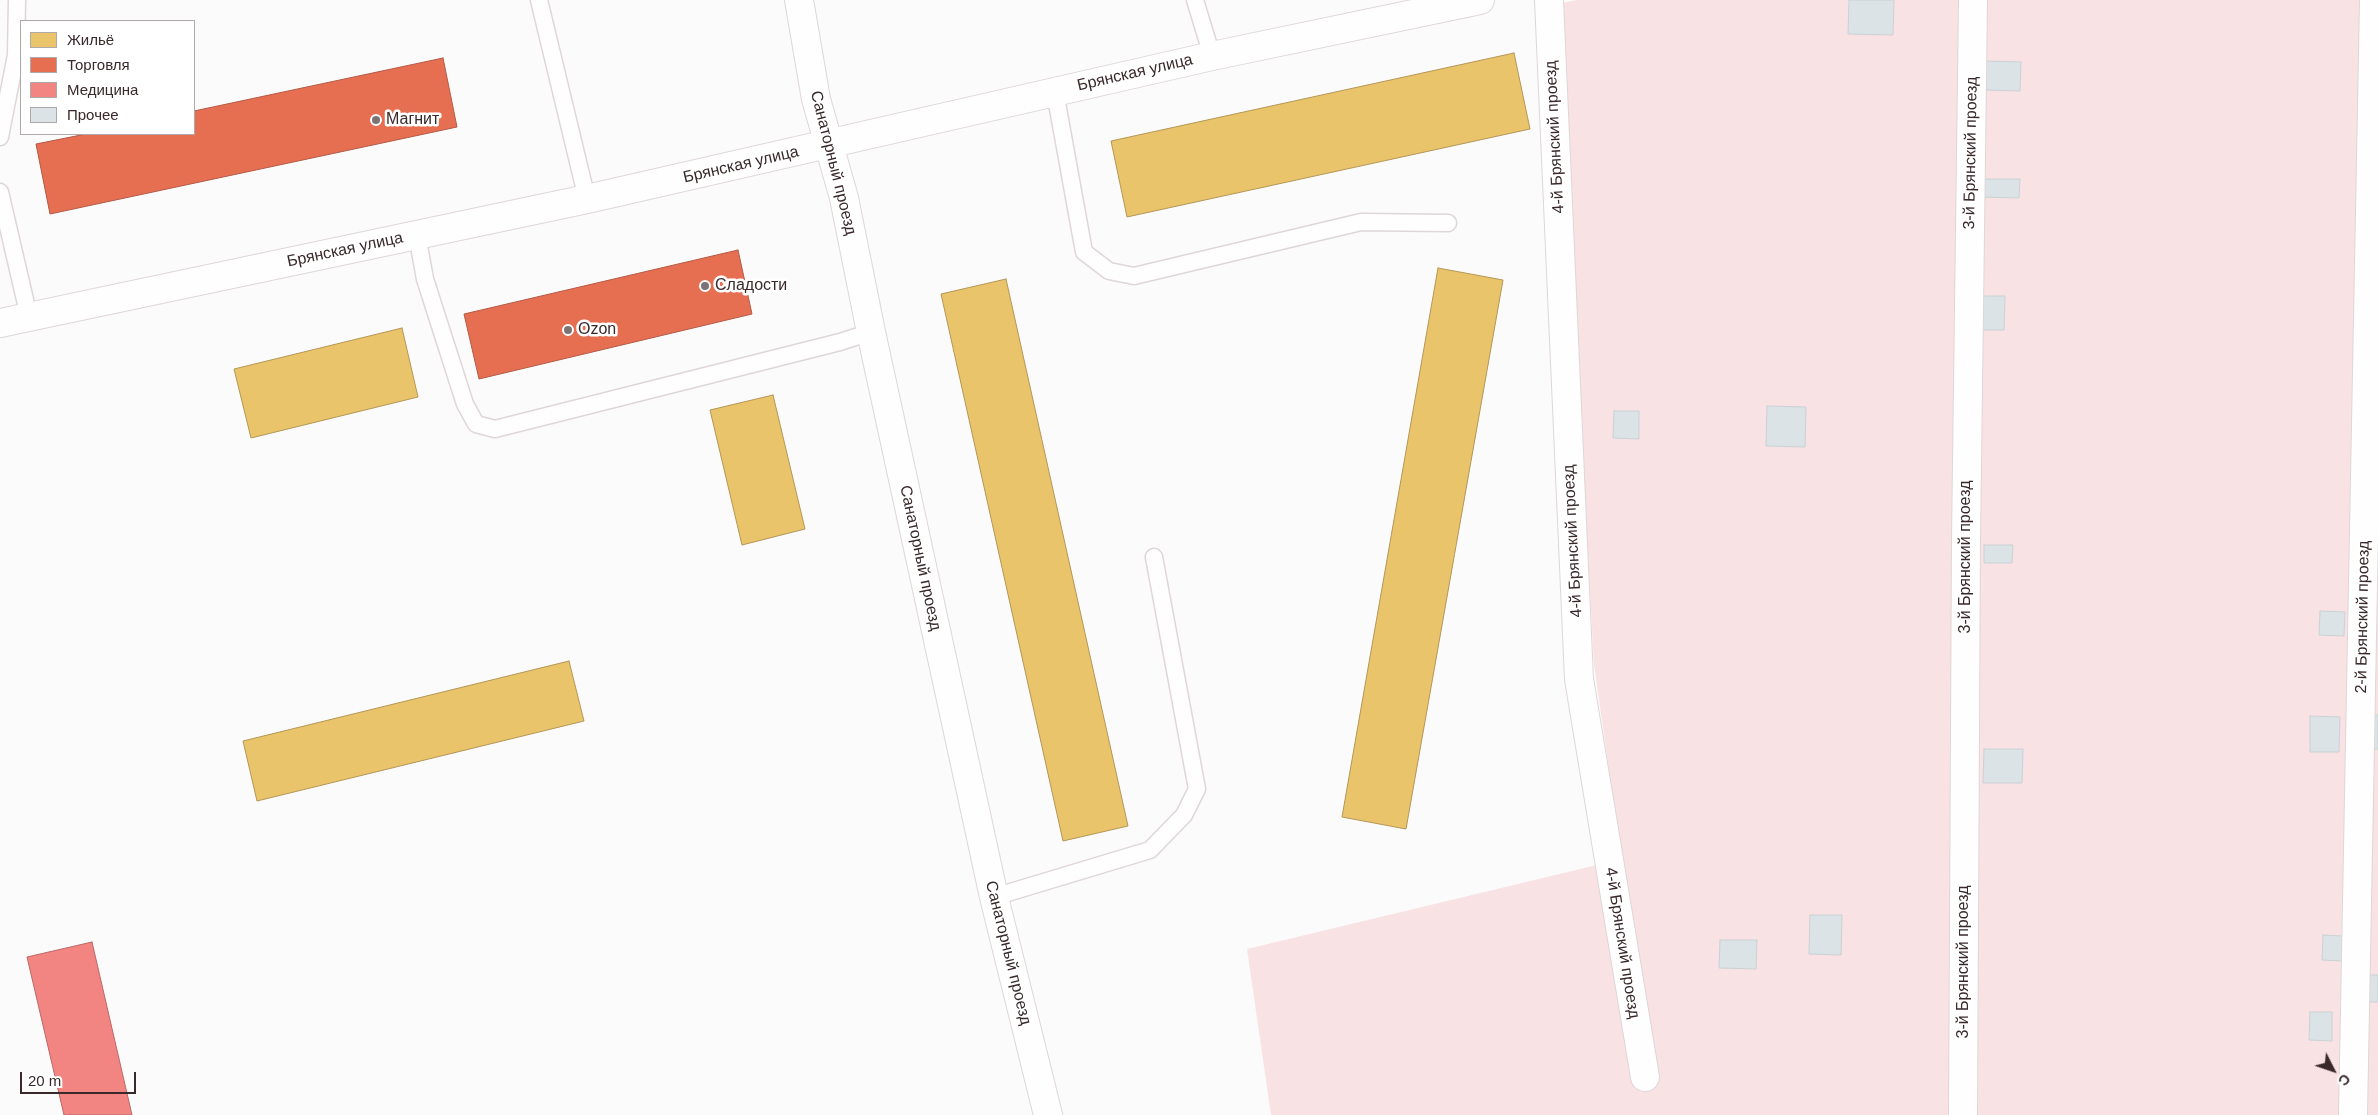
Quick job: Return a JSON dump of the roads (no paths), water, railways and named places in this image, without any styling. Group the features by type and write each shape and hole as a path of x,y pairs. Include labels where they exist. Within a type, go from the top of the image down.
{"street":[{"name":"Санаторный проезд","path":"799,0 816,99 844,198 871,332 994,897 1048,1115"},
{"name":"Брянская улица","path":"0,323 587,199 1212,56 1480,0"},
{"name":"4-й Брянский проезд","path":"1549,0 1579,679 1645,1078"},
{"name":"3-й Брянский проезд","path":"1963,1115 1966,540 1973,0"},
{"name":"2-й Брянский проезд","path":"2353,1115 2374,0"}],"lane":[{"path":"0,136 16,55 17,0"},
{"path":"539,0 587,199"},
{"path":"1195,0 1212,56"},
{"path":"1055,92 1084,252 1109,271 1134,276 1362,222 1448,223"},
{"path":"0,192 30,317"},
{"path":"417,235 425,279 465,404 476,424 495,429 871,332"},
{"path":"994,897 1150,850 1184,815 1197,789 1154,557"}],"place":[{"name":"Магнит","path":"376,120"},
{"name":"Сладости","path":"705,286"},
{"name":"Ozon","path":"568,330"}]}
